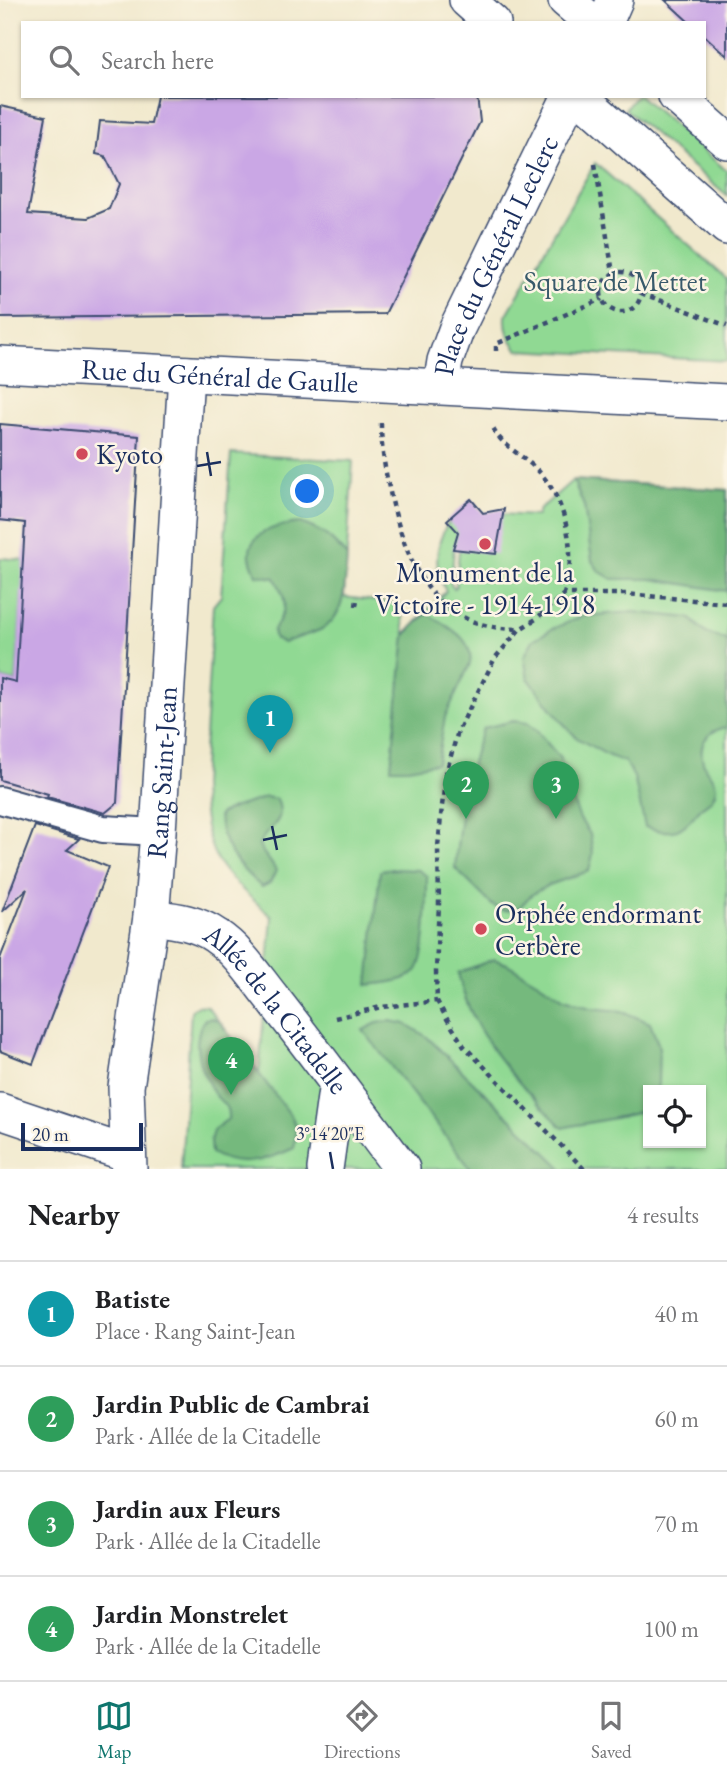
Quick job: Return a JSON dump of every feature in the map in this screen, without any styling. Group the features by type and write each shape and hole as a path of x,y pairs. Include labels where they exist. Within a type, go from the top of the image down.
{"street":[{"path":"467,0 491,21"},
{"path":"566,0 591,21"},
{"path":"606,21 615,0"},
{"name":"Place du Général Leclerc","path":"569,98 454,337 445,361 441,386 727,402"},
{"path":"581,98 727,228"},
{"path":"678,98 727,141"},
{"name":"Rue du Général de Gaulle","path":"0,364 441,386"},
{"name":"Rang Saint-Jean","path":"128,1161 126,1087 150,917 158,832 186,374"},
{"path":"0,800 103,829 158,832"},
{"name":"Allée de la Citadelle","path":"150,917 200,927 219,938 240,958 402,1169"},
{"path":"325,1169 337,1083"},
{"path":"0,1111 128,1161"}],"path":[{"path":"553,133 595,163 613,273"},
{"path":"620,271 632,275 638,281 641,293 635,306 623,312 610,309 602,299 601,286 608,276 620,271"},
{"path":"641,293 727,326"},
{"path":"584,1169 464,1046 437,1001 436,971 439,847 446,773 458,731 495,658 520,629 536,619 564,594 570,559 568,538 556,496 548,482 535,467 503,443 491,425 496,344 602,299"},
{"path":"383,384 381,418 388,488 399,529 413,565 429,590 451,610 491,628 520,629"},
{"path":"564,594 635,595 727,603"},
{"path":"356,606 357,599"},
{"path":"365,1011 437,1001"}],"green space":[{"path":"634,98 642,98 727,171 727,196 625,109"},
{"name":"Square de Mettet","path":"595,163 727,279 727,361 518,350 512,342 507,330 506,316"},
{"path":"231,454 353,461 344,597 400,604 405,634 446,591 439,574 437,556 449,521 464,533 454,548 451,585 454,588 459,550 488,553 495,548 499,514 537,516 538,511 573,480 727,490 727,1169 181,1169 191,1011 198,1006 207,1006 259,1072 272,917 223,869 210,843 206,824 202,785 213,606 221,596"},
{"path":"573,480 727,490 727,591 651,579 612,579 599,571 592,561 584,506"},
{"path":"300,523 326,535 347,556 345,587 340,608 329,624 320,630 283,643 275,639 273,631 284,610 282,593 275,578 257,575 250,552 258,536 277,527"},
{"path":"0,558 24,560 16,682 0,678"},
{"path":"633,612 690,618 706,633 727,640 727,727 713,732 702,746 702,759 715,783 715,792 713,798 688,823 673,831 645,827 634,777 625,762 577,738 528,678 524,657 533,640 583,616"},
{"path":"427,613 463,639 468,646 470,664 445,717 437,763 391,768 405,635"},
{"path":"513,721 527,723 559,757 571,780 573,801 580,819 590,834 593,854 589,871 549,885 531,895 518,909 504,910 492,905 455,868 464,796 483,728"},
{"path":"265,797 277,799 280,815 259,846 276,871 270,883 262,887 232,855 223,836 219,815"},
{"path":"418,870 427,876 426,927 422,955 419,966 410,976 393,982 368,985 380,871"},
{"path":"494,959 507,964 564,999 590,1008 622,1011 650,1023 659,1046 658,1085 643,1085 643,1108 640,1112 563,1128 513,1076 485,1038 464,996 458,973"},
{"path":"205,1019 219,1021 292,1117 296,1132 294,1148 263,1160 242,1162 231,1161 211,1153 213,1130 228,1119 228,1114 226,1107 212,1091 198,1055 199,1029"},
{"path":"390,1021 406,1024 427,1037 563,1169 471,1169 363,1030 377,1023"}],"building":[{"path":"665,0 727,0 727,56 706,37 706,21 688,21"},
{"path":"157,98 477,98 480,122 385,314 0,318 0,106 46,116 28,214 88,218 109,209 119,184 105,156 96,154 100,121 151,124"},
{"path":"0,424 139,436 117,803 105,813 47,797 48,794 0,780 0,678 16,682 25,523 0,520"},
{"name":"Monument de la Victoire - 1914-1918","path":"471,499 483,513 504,509 496,554 453,549 458,532 447,520"},
{"path":"35,826 79,839 67,850 108,867 33,1064 0,1051 0,959 27,889 2,912"}],"place":[{"name":"Kyoto","path":"82,454"},
{"name":"Monument de la Victoire - 1914-1918","path":"485,544"},
{"name":"Batiste","path":"270,753"},
{"name":"Jardin Public de Cambrai","path":"466,819"},
{"name":"Jardin aux Fleurs","path":"556,819"},
{"name":"Orphée endormant Cerbère","path":"481,929"},
{"name":"Jardin Monstrelet","path":"231,1095"}]}
